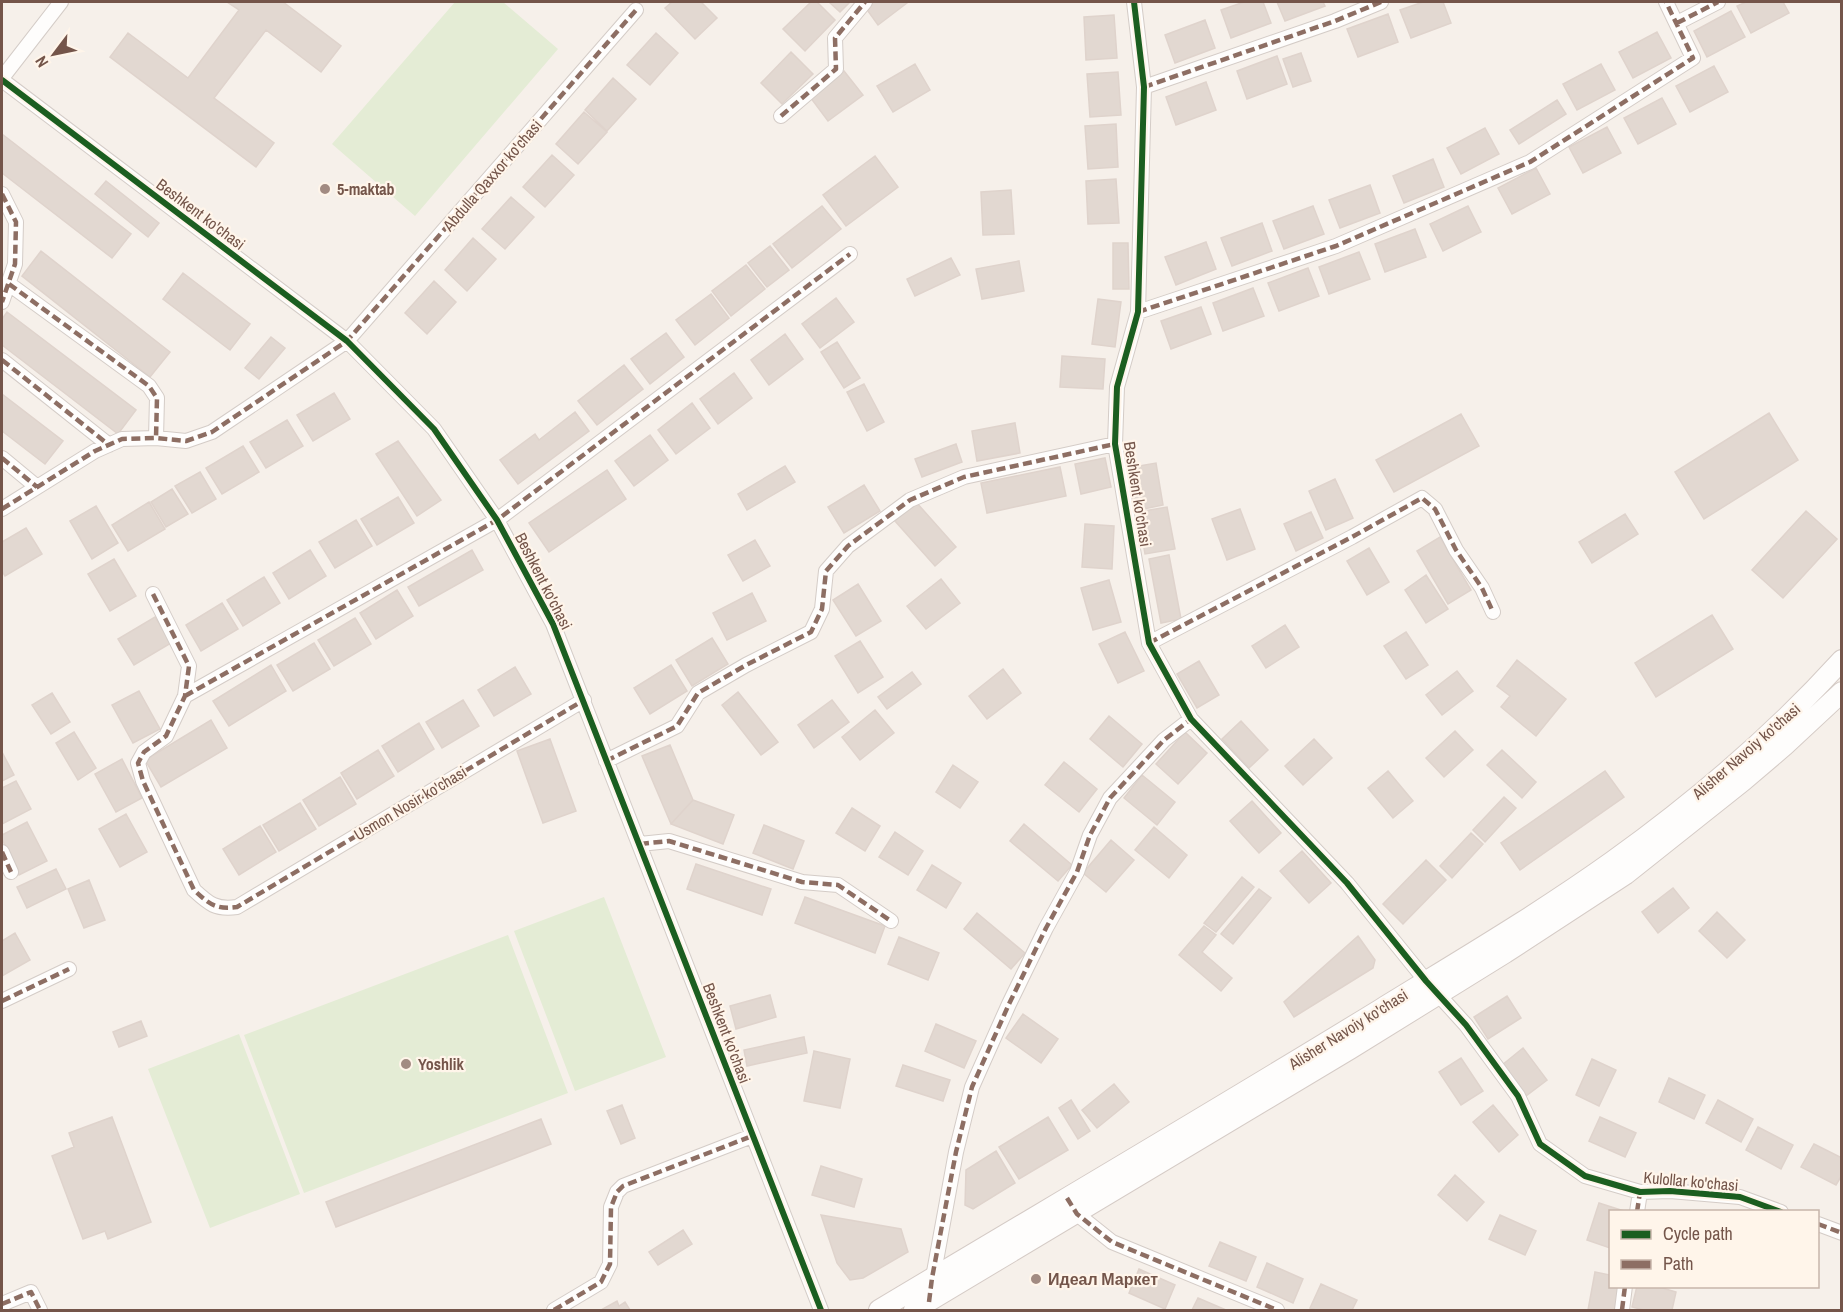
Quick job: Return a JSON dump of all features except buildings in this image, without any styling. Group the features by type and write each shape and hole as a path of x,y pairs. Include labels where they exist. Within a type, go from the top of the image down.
{"main road":[{"name":"Alisher Navoiy ko'chasi","path":"1432,988 1515,927 1613,860 1718,778 1776,727 1842,660"},
{"name":"Alisher Navoiy ko'chasi","path":"922,1306 1072,1206 1432,988 1626,874 1743,781 1842,692"},
{"path":"1805,699 1818,714"},
{"name":"Alisher Navoiy ko'chasi","path":"879,1311 932,1278 1072,1206"}],"street":[{"path":"2,79 61,2"},
{"path":"781,116 836,69 835,38 865,2"},
{"name":"Beshkent ko'chasi","path":"1134,2 1144,87 1138,312 1118,387 1115,444 1149,643 1191,719 1347,883"},
{"path":"1144,87 1335,21 1381,2"},
{"path":"1138,312 1336,246 1530,162 1693,58 1666,2"},
{"path":"1677,23 1718,2"},
{"name":"Abdulla Qaxxor ko'chasi","path":"2,509 122,439 156,438 186,441 212,432 348,341 636,10"},
{"name":"Beshkent ko'chasi","path":"2,79 348,341 434,429 497,520 553,624 821,1311"},
{"path":"2,194 16,222 15,264 2,302"},
{"path":"185,696 497,520 849,254"},
{"path":"9,284 149,386 158,398 156,438"},
{"path":"2,360 109,445"},
{"path":"606,761 677,726 698,693 746,665 811,632 822,609 826,571 848,546 910,500 964,477 1115,444"},
{"path":"2,458 37,487"},
{"path":"1149,643 1422,498 1435,509 1456,550 1482,588 1493,612"},
{"path":"153,594 189,666 185,696"},
{"name":"Usmon Nosir ko'chasi","path":"185,696 166,736 144,752 138,763 143,781 194,890 207,903 224,909 237,907 584,700"},
{"path":"922,1306 932,1278 956,1152 972,1087 1009,1004 1046,928 1077,872 1090,835 1110,798 1164,740 1191,719"},
{"path":"640,844 669,841 802,882 838,885 891,921"},
{"path":"2,852 11,872"},
{"name":"Kulollar ko'chasi","path":"1347,883 1432,988 1466,1025 1518,1096 1540,1144 1585,1176 1640,1192 1670,1191 1740,1197 1776,1210"},
{"path":"2,1001 69,969"},
{"path":"554,1311 602,1282 610,1264 611,1207 617,1192 623,1186 752,1136"},
{"name":"Kulollar ko'chasi","path":"1637,1210 1640,1192"},
{"path":"1072,1206 1112,1242 1277,1311"},
{"path":"1819,1224 1842,1233"},
{"path":"1622,1311 1625,1288"},
{"path":"2,1304 31,1292 40,1311"}],"green space":[{"path":"455,2 503,2 558,49 415,216 332,144"},
{"path":"604,897 666,1057 575,1091 514,931"},
{"name":"Yoshlik","path":"508,935 568,1093 304,1193 244,1035"},
{"path":"239,1034 300,1194 210,1228 148,1069"}],"marked path":[{"path":"781,116 836,69 835,38 865,2"},
{"path":"1144,87 1335,21 1381,2"},
{"path":"1138,312 1336,246 1530,162 1693,58 1666,2"},
{"path":"1677,23 1718,2"},
{"path":"2,509 95,451 122,439 156,438 186,441 212,432 347,341 636,10"},
{"path":"2,194 16,222 15,264 2,302"},
{"path":"185,696 497,520 850,254"},
{"path":"9,284 149,386 157,398 156,438"},
{"path":"2,360 109,445"},
{"path":"606,761 677,726 698,693 746,665 811,632 822,609 826,571 848,546 910,500 964,477 1115,444"},
{"path":"2,458 37,487"},
{"path":"1149,643 1422,498 1435,509 1456,550 1482,588 1493,612"},
{"path":"153,594 189,666 185,696 166,736 144,752 138,763 143,781 194,890 218,907 237,907 584,700"},
{"path":"929,1302 956,1152 972,1087 1009,1004 1046,928 1077,872 1090,835 1110,798 1164,740 1191,719"},
{"path":"640,844 669,841 802,882 838,885 891,921"},
{"path":"2,852 11,872"},
{"path":"2,1001 69,969"},
{"path":"554,1310 601,1282 610,1264 611,1207 617,1192 623,1186 752,1136"},
{"path":"1637,1210 1640,1192"},
{"path":"1067,1198 1077,1214 1112,1242 1277,1310"},
{"path":"1819,1224 1842,1233"},
{"path":"1622,1310 1625,1288"},
{"path":"2,1304 31,1292 40,1310"}],"cycle path":[{"path":"1134,2 1144,87 1138,312 1117,387 1115,444 1149,643 1191,719 1347,883 1426,981 1466,1025 1518,1096 1540,1144 1585,1176 1640,1192 1670,1191 1740,1197 1776,1210"},
{"path":"2,80 347,341 434,429 497,520 553,624 821,1310"}],"place":[{"name":"5-maktab","path":"325,189"},
{"name":"Yoshlik","path":"406,1064"},
{"name":"Идеал Маркет","path":"1036,1279"}]}
